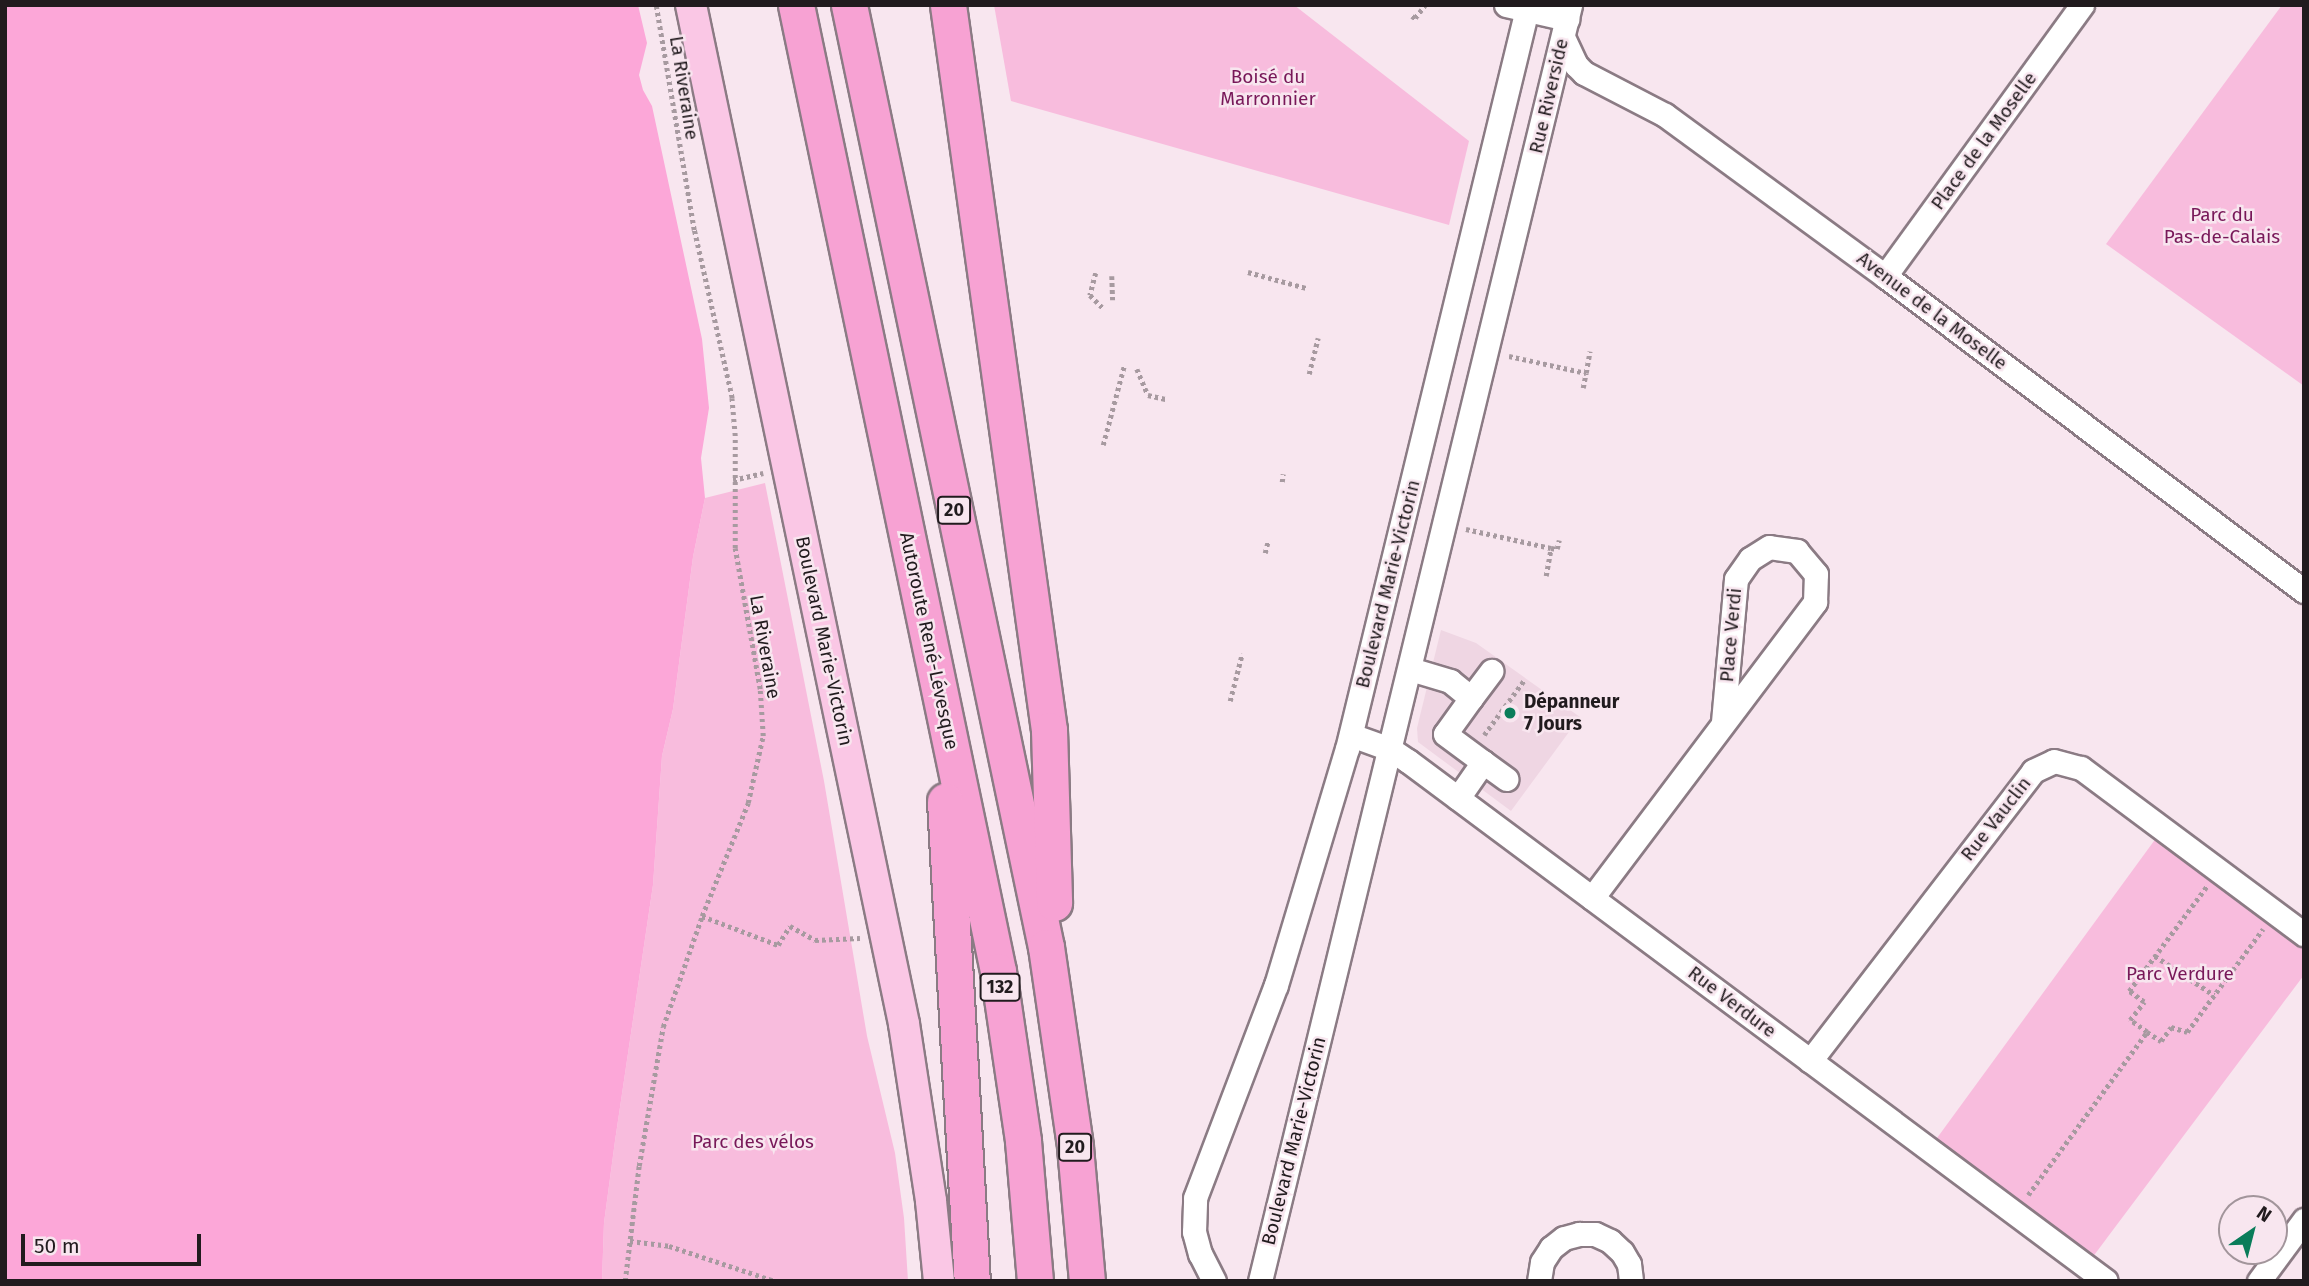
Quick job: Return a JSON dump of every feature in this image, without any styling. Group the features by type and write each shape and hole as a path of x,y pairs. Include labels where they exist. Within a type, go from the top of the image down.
{"highway":[{"name":"Autoroute René-Lévesque","path":"796,5 1008,1029 1023,1141 1035,1281"},
{"name":"20","path":"849,5 1022,825 1058,1015 1078,1171 1087,1281"},
{"path":"948,5 1049,730 1058,1015"},
{"path":"941,696 954,1000 972,1281"}],"main road":[{"name":"Boulevard Marie-Victorin","path":"691,5 904,1024 931,1201 939,1281"}],"street":[{"name":"Place de la Moselle","path":"1885,275 2082,5"},
{"path":"1520,7 1567,21"},
{"name":"Rue Riverside","path":"1491,159 1520,7"},
{"name":"Avenue de la Moselle","path":"1567,21 1580,69 1598,82 1665,115 1885,275 2304,591"},
{"name":"Rue Riverside","path":"1527,186 1567,21"},
{"name":"Boulevard Marie-Victorin","path":"1214,1281 1200,1254 1194,1232 1195,1198 1276,985 1351,735 1491,159"},
{"name":"Boulevard Marie-Victorin","path":"1260,1281 1527,186"},
{"name":"Place Verdi","path":"1592,898 1815,602 1816,574 1797,551 1769,547 1750,559 1736,579 1723,722"},
{"path":"1410,668 1450,681 1471,698"},
{"path":"1491,671 1445,734 1506,779"},
{"name":"Rue Verdure","path":"1351,735 1390,749 1458,798 2106,1281"},
{"name":"Rue Vauclin","path":"1810,1060 2033,771 2054,761 2081,768 2274,914 2304,933"},
{"path":"1458,798 1483,762"},
{"path":"2259,1281 2304,1220"},
{"path":"1539,1281 1542,1262 1551,1248 1564,1238 1579,1234 1595,1234 1610,1241 1622,1252 1629,1264 1631,1281"}],"path":[{"name":"La Riveraine","path":"625,1281 653,1072 667,1012 702,916 754,788 763,736 760,690 734,548 733,480 736,451 732,398 692,218 656,5"},
{"path":"1412,16 1415,18 1425,5"},
{"path":"1096,272 1090,295 1104,309"},
{"path":"1248,272 1306,288"},
{"path":"1112,276 1113,300"},
{"path":"1309,374 1318,338"},
{"path":"1583,388 1590,352"},
{"path":"1504,355 1586,373"},
{"path":"1103,445 1124,366"},
{"path":"1137,369 1148,396 1166,399"},
{"path":"733,480 767,472"},
{"path":"1282,482 1283,474"},
{"path":"1462,528 1557,549 1559,540"},
{"path":"1265,553 1268,541"},
{"path":"1546,576 1551,548"},
{"path":"1230,701 1242,654"},
{"path":"1485,733 1525,679"},
{"path":"2216,871 2129,990 2144,1002 2130,1020 2161,1041 2171,1027 2187,1032 2274,914"},
{"path":"702,916 778,945 790,926 815,940 851,939"},
{"path":"2155,956 2214,995"},
{"path":"2028,1195 2147,1032"},
{"path":"630,1241 669,1247 775,1281"}],"shaded area":[{"path":"5,5 638,5 647,43 639,75 643,90 652,106 702,339 709,408 701,458 705,498 693,557 673,709 662,756 653,885 604,1223 602,1281 5,1281"},
{"path":"1441,630 1476,643 1580,717 1511,811 1418,742 1417,728"}],"green space":[{"name":"Boisé du Marronnier","path":"994,5 1294,5 1469,141 1449,225 1011,101"},
{"name":"Parc du Pas-de-Calais","path":"2282,5 2304,5 2304,386 2106,244"},
{"name":"Parc des vélos","path":"765,483 824,781 867,1036 895,1153 904,1218 908,1281 602,1281 604,1223 653,885 662,756 673,709 693,557 705,498"},
{"name":"Parc Verdure","path":"2162,830 2304,934 2304,975 2086,1266 1929,1149"}],"place":[{"name":"Dépanneur 7 Jours","path":"1510,713"}]}
